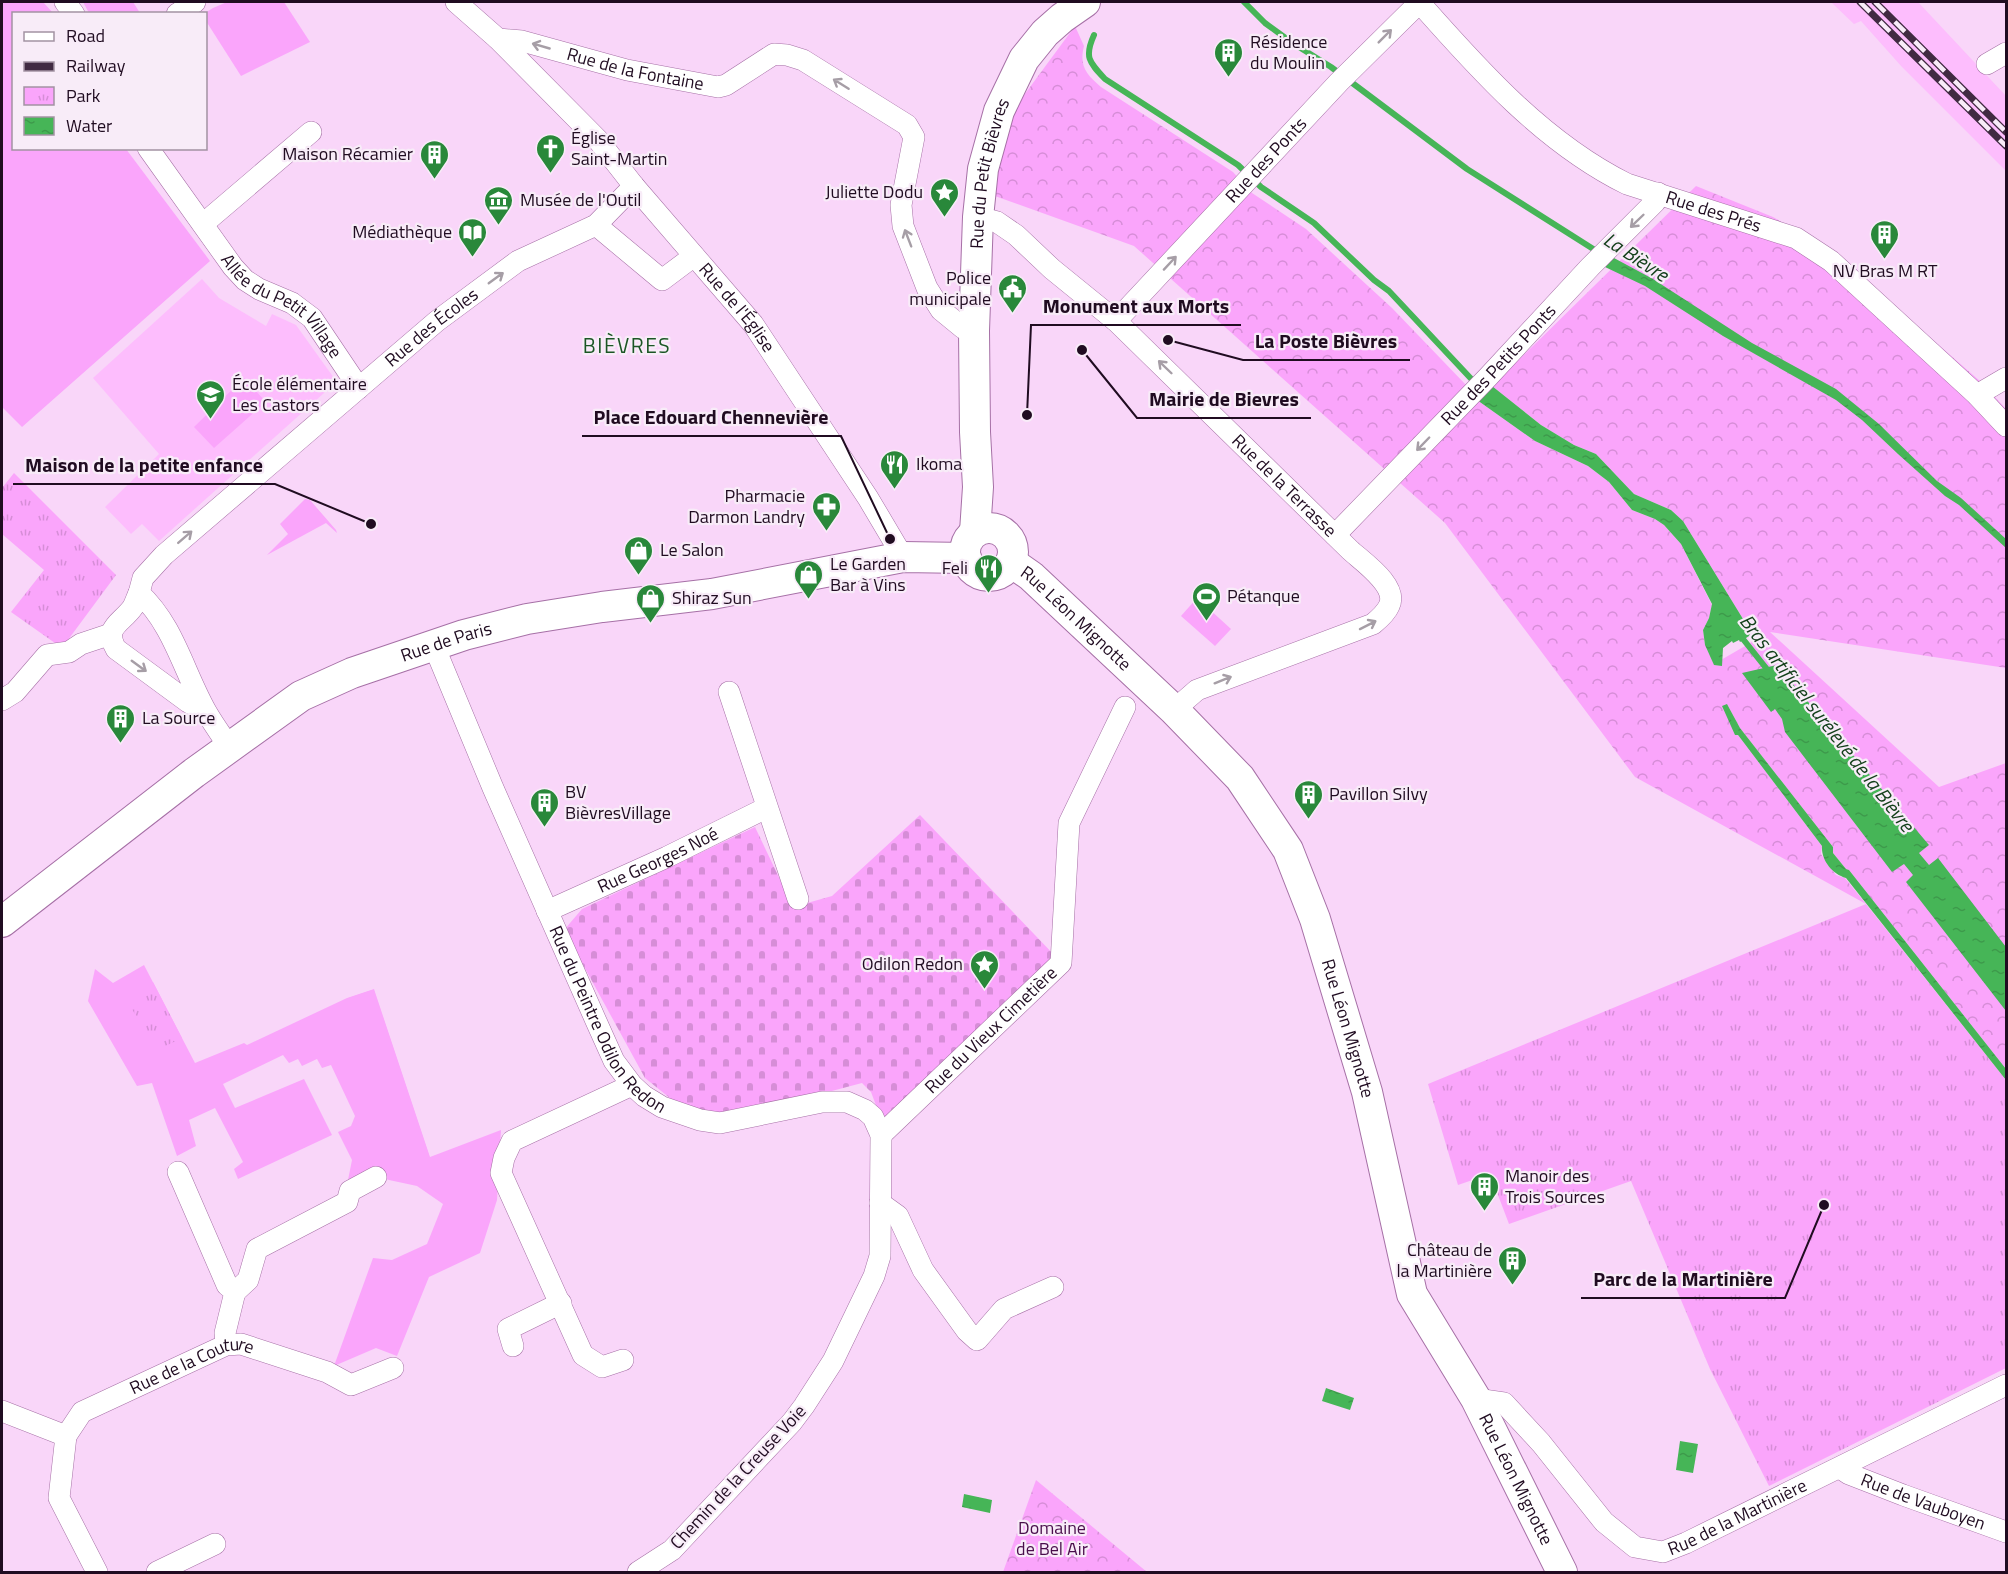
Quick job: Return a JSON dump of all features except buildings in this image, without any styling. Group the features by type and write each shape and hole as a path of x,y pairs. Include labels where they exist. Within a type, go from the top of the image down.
{"street":[{"path":"180,12 195,2"},
{"name":"Rue de l'Église","path":"456,2 498,39 598,140 634,186 753,324 868,498 903,557"},
{"name":"Rue du Petit Bièvres","path":"980,540 975,432 974,331 978,217 986,158 999,111 1024,59 1045,33 1085,2"},
{"name":"Rue des Ponts","path":"1116,321 1345,76 1419,2"},
{"name":"Rue des Prés","path":"1419,2 1524,112 1549,134 1603,172 1627,184 1796,238 1831,261 1977,395 2007,426"},
{"name":"Rue de la Fontaine","path":"498,39 522,40 627,70 718,87 726,85 774,54 804,60 907,125 914,137 901,205 903,226 927,288 941,310 963,328 974,331"},
{"path":"1987,64 2007,53"},
{"path":"202,224 311,132"},
{"name":"Allée du Petit Village","path":"149,150 223,255 245,280 259,289 292,303 312,318 359,388"},
{"path":"634,186 596,225 662,280 694,256"},
{"name":"Rue des Petits Ponts","path":"1335,535 1488,377 1590,267 1655,202 1658,193"},
{"name":"Rue de la Terrasse","path":"978,217 997,222 1017,235 1052,269 1116,321 1388,585 1392,598 1390,605 1373,624 1197,690 1174,710"},
{"name":"Rue des Écoles","path":"111,634 132,607 141,585 164,555 437,321 518,261 596,225"},
{"path":"1977,395 2007,378"},
{"path":"1004,534 1012,544 1011,562 1000,573 985,576 972,569 980,540 1004,534"},
{"name":"Rue de Paris","path":"4,916 301,696 324,684 464,635 527,619 602,607 712,594 980,540"},
{"name":"Rue Léon Mignotte","path":"1011,562 1031,576 1174,710 1240,778 1288,850 1315,919 1367,1092 1412,1294 1476,1399 1562,1572"},
{"path":"141,585 178,648 207,713 230,748"},
{"path":"2,700 15,692 47,655 69,652 81,644 111,634 112,642 117,650 188,702 207,713"},
{"name":"Rue du Peintre Odilon Redon","path":"434,646 614,1061 632,1085 662,1107 700,1120 720,1123 822,1102 848,1102 865,1110 873,1117 880,1135"},
{"path":"729,692 798,899"},
{"name":"Rue du Vieux Cimetière","path":"880,1135 1061,963 1069,823 1125,707"},
{"name":"Rue Georges Noé","path":"547,911 766,808"},
{"path":"623,1360 602,1367 583,1355 501,1173 504,1158 512,1141 632,1085"},
{"path":"880,1135 880,1203 898,1216 923,1270 976,1340 1004,1309 1053,1287"},
{"path":"178,1172 226,1285 235,1292"},
{"path":"226,1345 225,1333 235,1292 248,1280 257,1249 347,1202 350,1191 376,1177"},
{"name":"Chemin de la Creuse Voie","path":"638,1572 672,1550 804,1406 832,1361 874,1276 880,1256 880,1203"},
{"path":"513,1346 508,1329 561,1303"},
{"name":"Rue de la Couture","path":"66,1436 81,1412 226,1345 241,1344 327,1372 351,1385 393,1368"},
{"name":"Rue de la Martinière","path":"1476,1399 1504,1403 1541,1443 1604,1522 1635,1547 1663,1552 1686,1543 2007,1385"},
{"path":"2,1411 66,1436 59,1497 97,1572"},
{"name":"Rue de Vauboyen","path":"1840,1468 1849,1474 1903,1495 2007,1532"},
{"path":"157,1572 215,1544"}],"shaded area":[{"path":"1831,2 1918,2 2006,96 2006,171 1902,67 1861,21 1854,24"},
{"name":"École élémentaire Les Castors","path":"202,279 219,298 266,326 272,314 296,325 334,378 333,385 159,541 142,524 131,534 105,507 159,454 93,378"}],"green space":[{"path":"2,2 43,2 52,12 12,12 12,150 127,150 210,261 22,427 2,407"},
{"path":"83,2 133,2 139,12 88,12"},
{"path":"227,2 284,2 310,42 241,76 207,23 207,12"},
{"path":"1075,26 1084,46 1082,59 1085,69 1101,87 1233,172 1252,193 1306,229 1392,308 1467,386 1477,400 1535,441 1588,466 1609,482 1632,510 1664,525 1681,544 1712,605 1703,630 1705,645 1714,664 1752,642 1749,636 1751,632 1683,521 1671,510 1634,494 1596,454 1574,445 1541,425 1492,386 1696,186 1773,217 1830,250 1981,382 2006,409 2006,668 1770,632 1939,787 2006,763 2006,1069 1849,870 1833,853 1833,847 1740,728 1727,704 1738,735 1822,846 1821,854 1836,875 1845,878 1866,904 1635,777 1445,523 1134,246 992,195 1010,114"},
{"path":"244,378 266,402 214,448 194,427"},
{"path":"14,473 116,575 62,648 11,612 44,570 2,534 2,488"},
{"path":"305,499 310,500 337,533 326,523 267,555 288,534 280,524"},
{"name":"Pétanque","path":"1197,598 1231,629 1215,646 1181,616"},
{"path":"920,815 1058,959 890,1119 880,1116 871,1092 862,1083 745,1114 708,1112 676,1103 645,1078 564,930 582,909 755,827 793,907 832,896"},
{"path":"1866,904 2006,1080 2006,1368 1769,1486 1710,1369 1631,1181 1509,1224 1490,1174 1458,1185 1428,1084"},
{"path":"144,965 195,1063 244,1043 247,1045 347,998 374,989 430,1157 501,1130 497,1200 480,1253 429,1277 397,1356 376,1348 334,1366 373,1258 392,1260 427,1244 443,1204 417,1186 366,1172 348,1180 352,1160 338,1132 351,1126 355,1116 331,1065 322,1068 317,1059 302,1066 298,1059 289,1063 283,1055 223,1084 235,1108 304,1079 332,1135 238,1179 234,1169 243,1162 215,1108 189,1120 196,1146 177,1156 152,1083 137,1086 88,1001 95,969 113,983"},
{"path":"153,982 182,1038 155,1051 126,998"},
{"name":"Domaine de Bel Air","path":"1036,1480 1147,1572 1003,1572"}],"water":[{"path":"1614,258 1653,279 1752,343 1836,389 1879,424 1937,481 1961,498 2006,539 2006,548 1862,420 1836,400 1723,336 1645,286 1605,267"},
{"path":"1492,386 1541,425 1574,445 1596,454 1634,494 1671,510 1683,521 1751,632 1740,642 1739,640 1733,643 1732,641 1723,648 1722,666 1714,665 1705,645 1703,630 1712,604 1681,544 1664,525 1632,510 1609,482 1588,466 1535,441 1477,400"},
{"path":"1777,665 1929,845 1919,853 1929,865 1938,858 2006,947 2006,1011 1906,882 1913,875 1904,864 1892,872 1785,732 1782,719 1775,709 1771,712 1742,673"},
{"path":"1727,704 1740,728 1833,847 1833,853 1849,870 2006,1069 2006,1080 1846,878 1828,866 1823,856 1822,846 1738,735 1735,735 1722,706"},
{"path":"1326,1388 1354,1398 1350,1410 1322,1401"},
{"path":"1680,1441 1698,1444 1693,1473 1676,1470"},
{"path":"964,1494 992,1500 990,1513 962,1507"}],"waterway":[{"name":"La Bièvre","path":"1244,2 1265,23 1331,67 1467,169 1598,252"},
{"name":"Bras artificiel surélevé de la Bièvre","path":"1094,35 1089,49 1090,59 1105,79 1238,165 1261,187 1314,223 1374,280 1389,291 1476,384"},
{"name":"Bras artificiel surélevé de la Bièvre","path":"1739,634 1770,673"}],"railway":[{"path":"1860,2 2006,146"},
{"path":"1875,2 2006,132"}],"place":[{"name":"Résidence du Moulin","path":"1229,78"},
{"name":"Église Saint-Martin","path":"550,174"},
{"name":"Maison Récamier","path":"434,180"},
{"name":"Juliette Dodu","path":"944,218"},
{"name":"Musée de l'Outil","path":"499,226"},
{"name":"Médiathèque","path":"473,258"},
{"name":"NV Bras M RT","path":"1885,260"},
{"name":"Police municipale","path":"1012,314"},
{"name":"La Poste Bièvres","path":"1168,340"},
{"name":"Mairie de Bievres","path":"1082,350"},
{"name":"Monument aux Morts","path":"1027,415"},
{"name":"École élémentaire Les Castors","path":"211,420"},
{"name":"Ikoma","path":"895,490"},
{"name":"Maison de la petite enfance","path":"371,524"},
{"name":"Pharmacie Darmon Landry","path":"826,532"},
{"name":"Place Edouard Chennevière","path":"890,539"},
{"name":"Le Salon","path":"639,576"},
{"name":"Feli","path":"989,594"},
{"name":"Le Garden Bar à Vins","path":"809,600"},
{"name":"Pétanque","path":"1206,622"},
{"name":"Shiraz Sun","path":"651,624"},
{"name":"La Source","path":"121,744"},
{"name":"Pavillon Silvy","path":"1308,820"},
{"name":"BV BièvresVillage","path":"544,828"},
{"name":"Odilon Redon","path":"984,990"},
{"name":"Parc de la Martinière","path":"1824,1205"},
{"name":"Manoir des Trois Sources","path":"1484,1212"},
{"name":"Château de la Martinière","path":"1513,1286"}],"district":[{"name":"BIÈVRES","path":"627,346"}]}
